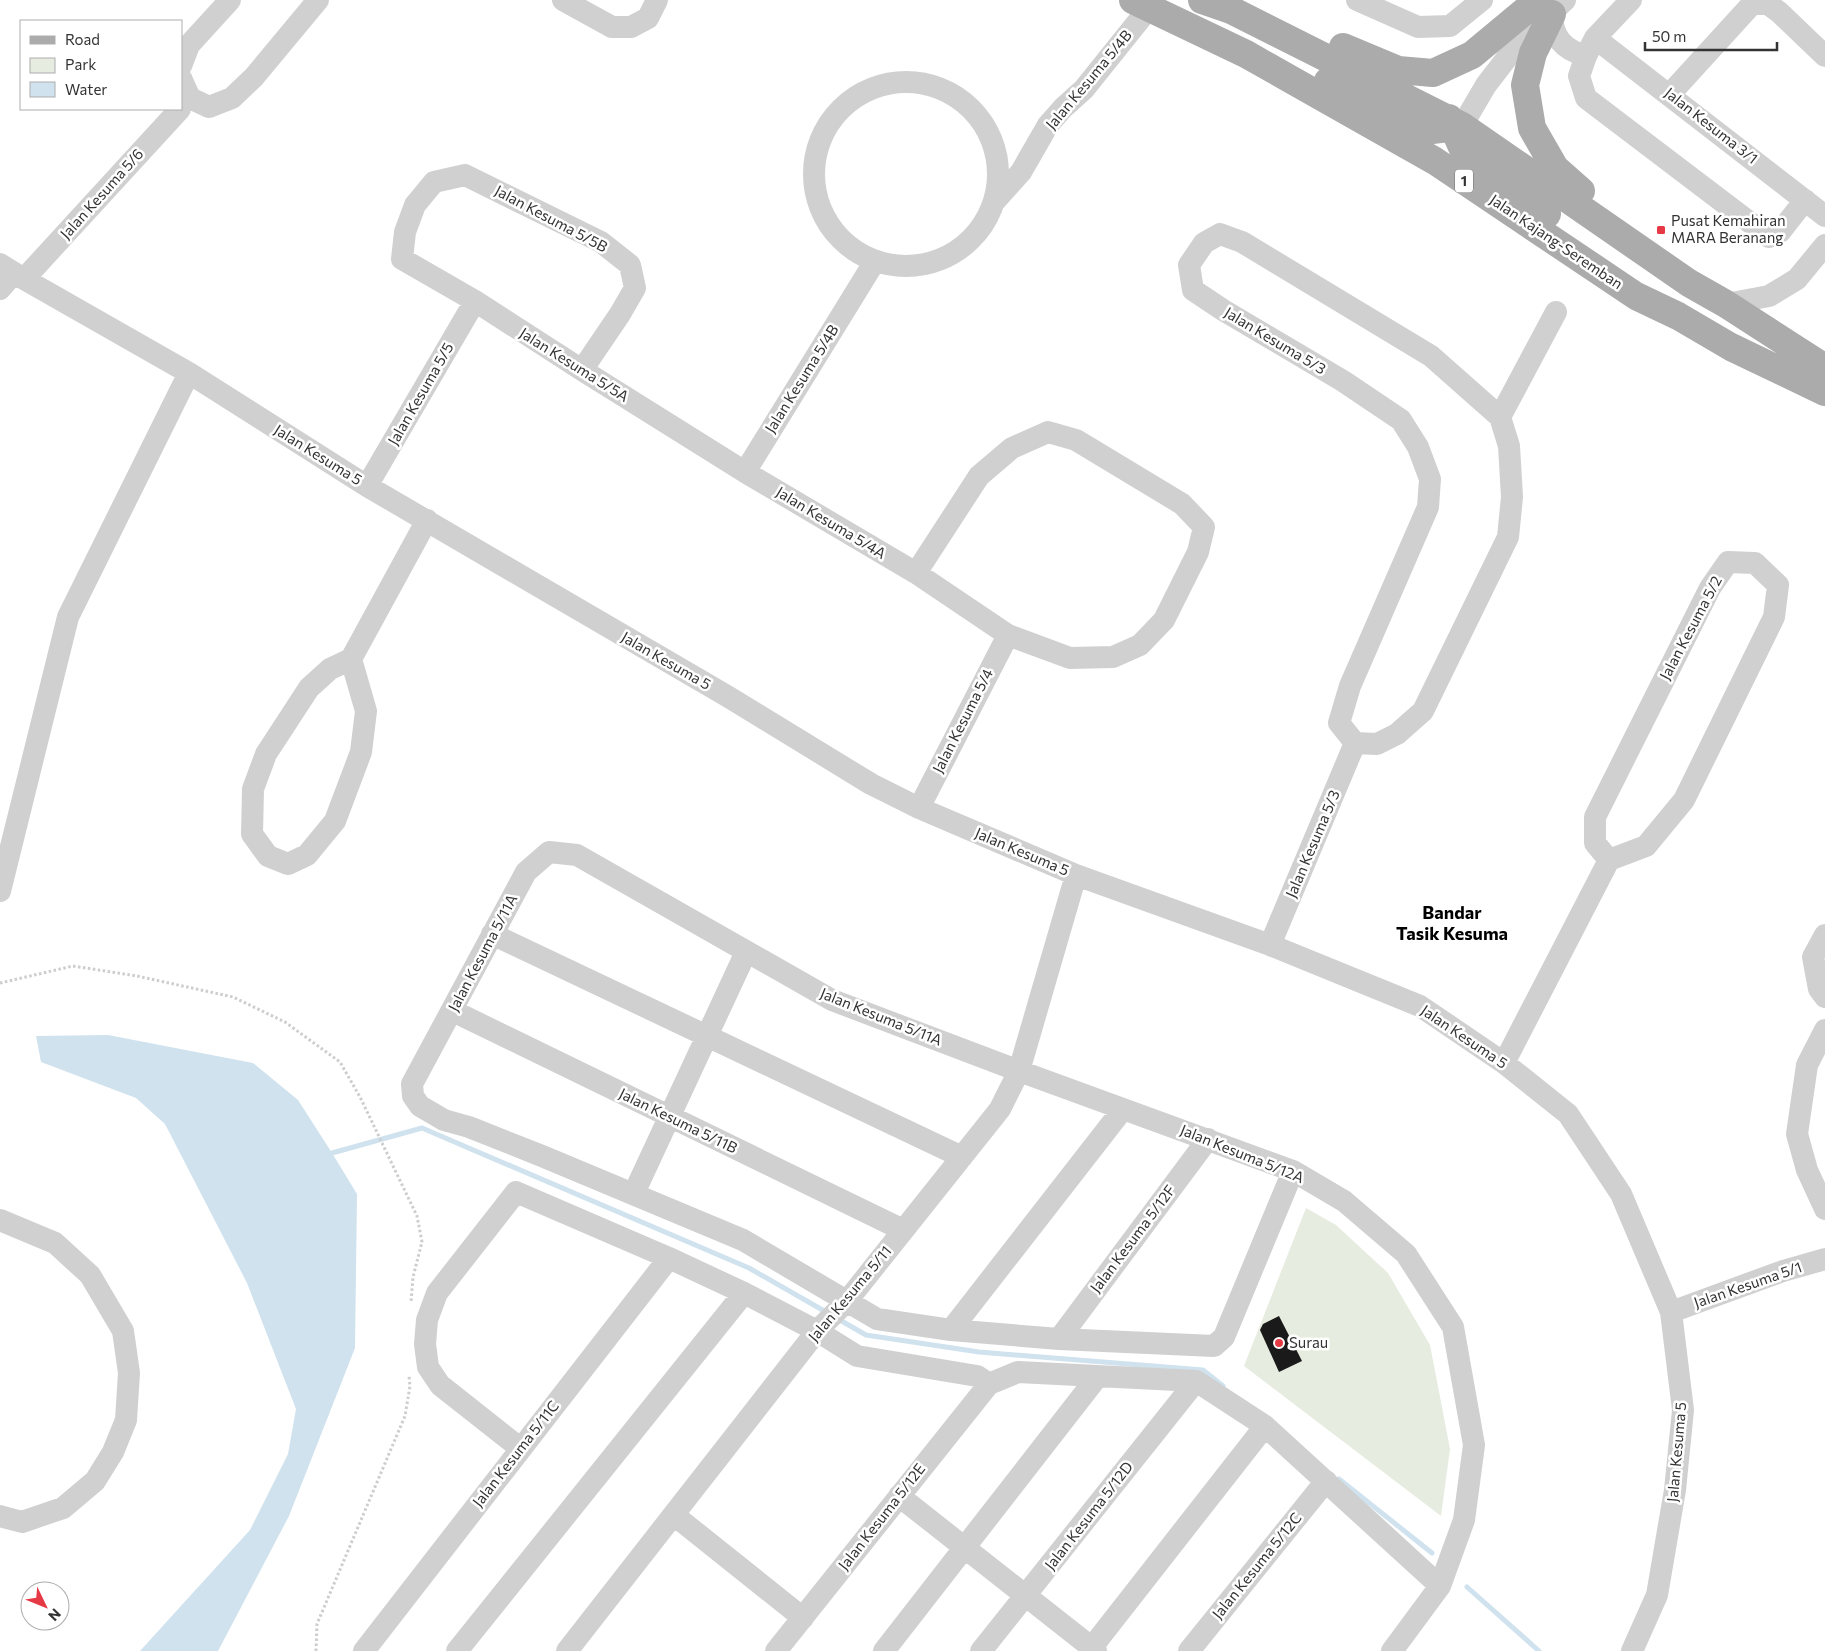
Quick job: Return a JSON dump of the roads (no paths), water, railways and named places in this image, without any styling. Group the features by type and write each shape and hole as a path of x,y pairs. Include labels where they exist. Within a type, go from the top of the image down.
{"main road":[{"path":"1202,0 1231,10 1455,124 1689,283 1726,304 1825,368"},
{"path":"1239,0 1315,36 1398,70 1433,73 1472,54 1548,4"},
{"name":"Jalan Kajang-Seremban","path":"1141,4 1246,54 1435,162 1636,296 1678,316 1731,346 1825,392"},
{"path":"1548,4 1525,84 1532,128 1555,168 1689,283"},
{"path":"1246,54 1308,72 1408,122 1432,130 1455,124"},
{"path":"1455,124 1462,147 1477,164 1638,278 1678,316"}],"street":[{"path":"182,63 189,45 230,0"},
{"name":"Jalan Kesuma 5/6","path":"183,98 209,107 232,98 254,77 318,0"},
{"path":"563,0 612,27 631,27 648,18 657,0"},
{"path":"1357,0 1418,27 1450,26 1482,0"},
{"path":"1632,0 1591,47 1579,76 1586,98 1769,237 1780,232 1805,200"},
{"path":"1670,94 1753,2 1768,4 1779,12 1825,56"},
{"name":"Jalan Kesuma 5/4B","path":"995,201 999,172 994,142 980,116 958,96 930,84 898,81 868,89 842,107 823,132 814,162 815,194 827,223 848,246 875,261 904,266 934,262 960,248 981,228 995,201 1021,172 1048,125 1084,89 1141,4"},
{"path":"1455,124 1473,76 1501,40 1548,4"},
{"name":"Jalan Kesuma 3/1","path":"1548,4 1554,33 1562,45 1573,52 1591,47 1670,94 1825,216"},
{"name":"Jalan Kesuma 5/6","path":"10,276 171,110"},
{"name":"Jalan Kesuma 5/5B","path":"402,259 405,232 415,206 434,182 465,175 601,242 630,265 635,288 620,314 582,370"},
{"name":"Jalan Kesuma 5/3","path":"1270,945 1355,744 1339,723 1350,686 1428,507 1430,479 1418,447 1401,420 1343,381 1223,310 1193,290 1189,265 1204,243 1220,234 1242,242 1431,356 1500,417"},
{"path":"1726,304 1769,296 1776,292 1797,279 1825,245"},
{"name":"Jalan Kesuma 5/5A","path":"402,259 475,301 745,472"},
{"name":"Jalan Kesuma 5/4B","path":"745,472 875,261"},
{"name":"Jalan Kesuma 5","path":"10,276 188,373 367,486 727,696 871,784 919,808 1076,875 1270,945 1420,1006 1504,1063 1568,1114 1621,1194 1671,1312 1683,1410 1675,1490 1657,1594 1632,1651"},
{"name":"Jalan Kesuma 5/5","path":"367,486 475,301"},
{"path":"1355,744 1377,744 1397,734 1423,711 1508,537 1512,497 1509,446 1500,417 1556,312"},
{"path":"0,891 68,617 188,373"},
{"name":"Jalan Kesuma 5/4A","path":"745,472 916,573 1008,634 1070,658 1112,657 1140,645 1164,620 1198,552 1204,527 1182,504 1076,440 1048,432 1012,448 979,476 916,573"},
{"path":"351,659 366,712 361,752 335,821 307,855 288,864 268,856 252,834 253,789 266,754 309,688 330,669 351,659 427,520"},
{"name":"Jalan Kesuma 5/2","path":"1728,562 1755,563 1778,585 1774,617 1684,800 1646,846 1609,860 1595,843 1595,817 1710,588 1728,562"},
{"name":"Jalan Kesuma 5/4","path":"919,808 1008,634"},
{"name":"Jalan Kesuma 5/11A","path":"833,1316 743,1240 506,1141 444,1120 420,1106 412,1096 412,1084 453,1011 526,872 550,852 577,855 832,1000 1020,1071"},
{"path":"1504,1063 1609,860"},
{"name":"Jalan Kesuma 5/11","path":"567,1651 674,1514 1000,1109 1020,1071 1076,875"},
{"path":"492,934 962,1157"},
{"path":"1825,935 1814,957 1820,989 1825,997"},
{"path":"634,1193 746,952"},
{"name":"Jalan Kesuma 5/11B","path":"453,1011 903,1230"},
{"path":"1825,1030 1807,1065 1797,1134 1808,1170 1825,1209"},
{"name":"Jalan Kesuma 5/12A","path":"1020,1071 1293,1171 1344,1201 1406,1254 1453,1328 1474,1445 1464,1520 1440,1586 1392,1651"},
{"path":"951,1330 1123,1109"},
{"name":"Jalan Kesuma 5/12F","path":"1059,1339 1208,1140"},
{"path":"520,1449 440,1385 428,1367 425,1344 428,1320 437,1293 516,1192 744,1293 833,1316 951,1330 1059,1339 1214,1346 1224,1337 1293,1171"},
{"path":"0,1220 55,1242 90,1275 123,1331 129,1373 126,1420 113,1452 95,1481 63,1508 22,1522 0,1516"},
{"name":"Jalan Kesuma 5/11C","path":"364,1651 668,1258"},
{"name":"Jalan Kesuma 5/1","path":"1671,1312 1783,1271 1825,1259"},
{"path":"457,1651 744,1293"},
{"path":"833,1316 857,1356 976,1376 989,1384 1018,1372 1196,1381 1265,1426 1440,1586"},
{"path":"884,1651 1098,1376"},
{"name":"Jalan Kesuma 5/12D","path":"982,1651 1196,1381"},
{"name":"Jalan Kesuma 5/12E","path":"776,1651 989,1384"},
{"path":"899,1496 1092,1650 1265,1426"},
{"name":"Jalan Kesuma 5/12C","path":"1189,1651 1326,1482"},
{"path":"674,1514 803,1618"}],"water":[{"path":"108,1035 253,1063 298,1100 357,1194 355,1348 289,1516 218,1651 140,1651 250,1530 288,1454 296,1409 247,1283 165,1124 136,1098 41,1062 36,1036"}],"waterway":[{"path":"332,1153 422,1128 749,1268 826,1312"},
{"path":"838,1319 866,1335 979,1352 1203,1370 1223,1386"},
{"path":"1339,1479 1432,1553"},
{"path":"1467,1587 1539,1651"}],"place":[{"name":"Pusat Kemahiran MARA Beranang","path":"1661,230"},
{"name":"Surau","path":"1279,1343"}],"district":[{"name":"Bandar Tasik Kesuma","path":"1452,923"}]}
